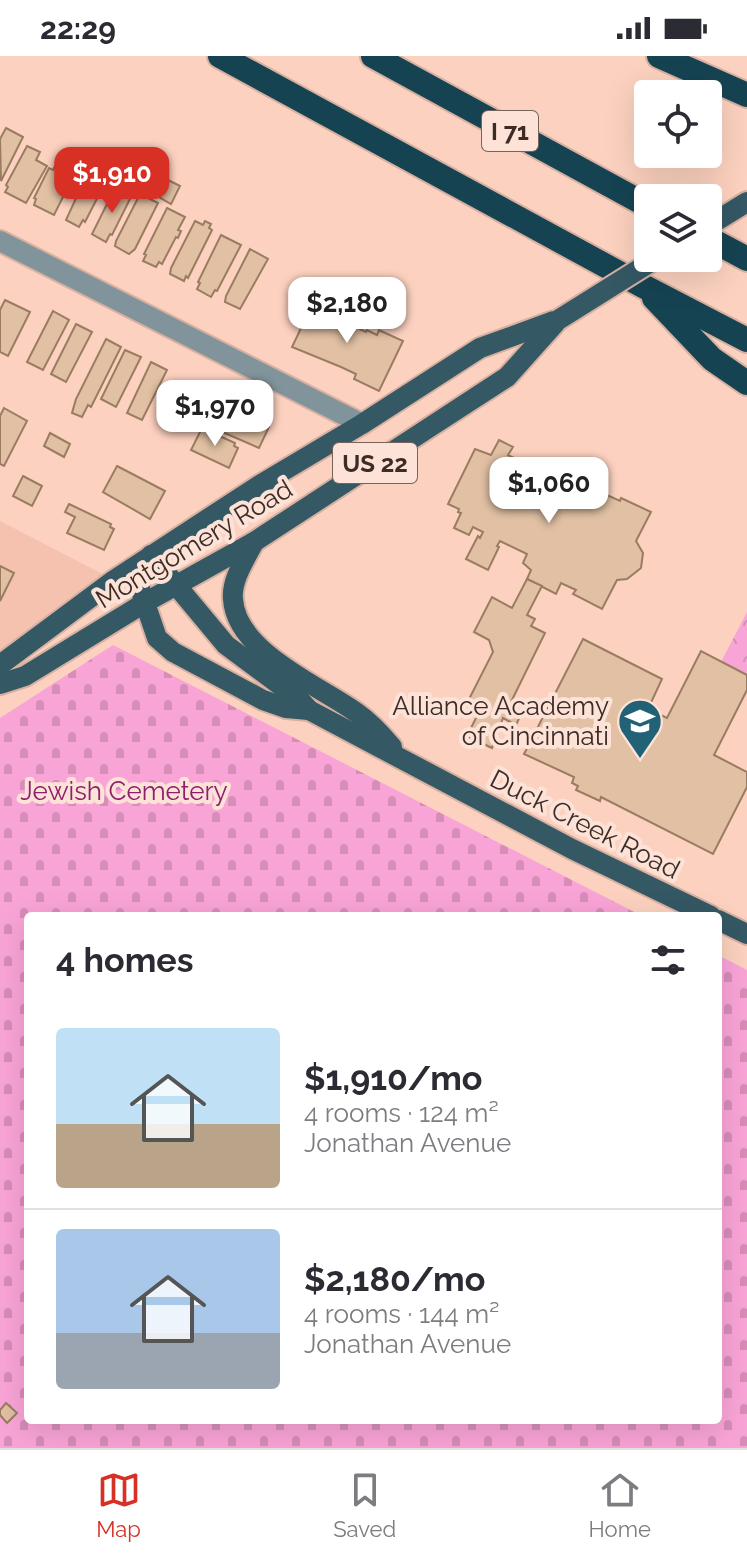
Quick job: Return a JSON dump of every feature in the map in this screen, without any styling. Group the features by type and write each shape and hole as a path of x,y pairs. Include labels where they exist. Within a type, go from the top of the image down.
{"highway":[{"path":"220,56 747,340"},
{"name":"I 71","path":"373,56 634,198"},
{"path":"659,56 747,95"},
{"path":"722,246 747,259"},
{"path":"641,285 712,359 747,383"}],"main road":[{"path":"722,217 747,202"},
{"name":"Montgomery Road","path":"0,665 151,555 480,348 558,320 635,272"},
{"name":"Montgomery Road","path":"0,684 25,676 146,602 254,542 507,377 558,320"},
{"path":"254,542 238,575 233,599 247,634 290,672 358,713 403,759"},
{"name":"Duck Creek Road","path":"151,555 226,645 309,710 572,849 703,912"},
{"name":"Duck Creek Road","path":"133,568 157,638 173,652 263,700 286,708 309,710"},
{"path":"722,922 747,934"}],"street":[{"path":"0,241 362,424"}],"shaded area":[{"path":"0,521 114,580 0,665"}],"green space":[{"path":"747,612 747,675 721,662"},
{"name":"Jewish Cemetery","path":"113,645 634,912 24,912 24,1424 722,1424 722,957 747,970 747,1448 0,1448 0,718"}],"building":[{"path":"6,128 23,137 1,181 0,139"},
{"path":"27,146 40,152 36,160 47,166 26,203 5,192"},
{"path":"63,150 79,158 73,170 76,171 54,215 34,205 34,198 49,168 53,170"},
{"path":"87,174 105,183 85,222 83,220 79,227 66,220"},
{"path":"168,180 180,186 171,204 159,197"},
{"path":"115,188 131,197 106,242 92,234"},
{"path":"140,194 158,203 135,249 129,254 115,246"},
{"path":"167,208 185,217 178,230 181,231 178,238 162,264 159,262 156,267 143,261 144,254"},
{"path":"195,221 203,225 205,221 211,224 209,228 212,230 184,281 170,274 171,268"},
{"path":"221,235 241,245 211,297 197,289 198,282"},
{"path":"250,249 268,259 240,309 225,302 226,296"},
{"path":"315,299 340,311 338,315 346,319 345,322 377,335 379,330 403,341 379,391 354,379 356,374 292,347"},
{"path":"5,300 30,312 8,356 0,352 0,310"},
{"path":"53,311 69,320 43,370 27,362"},
{"path":"76,324 92,332 66,382 51,374"},
{"path":"106,339 121,347 91,407 88,405 82,417 72,413 76,399"},
{"path":"125,350 141,357 116,407 101,399"},
{"path":"151,362 167,370 142,420 127,413"},
{"path":"179,383 198,393 188,413 169,403"},
{"path":"232,407 269,427 259,448 220,431"},
{"path":"4,408 27,421 4,466 0,464 0,416"},
{"path":"202,428 235,443 234,446 238,448 229,468 191,450"},
{"path":"50,433 70,444 64,457 44,446"},
{"path":"499,440 513,447 508,455 566,485 571,474 578,477 587,472 594,478 594,485 600,488 598,491 651,512 636,541 643,553 641,568 627,579 617,580 602,609 573,594 576,590 561,583 556,594 527,579 531,570 523,563 527,554 500,541 488,570 466,559 483,532 473,527 469,535 454,528 461,513 448,504 475,449 491,455"},
{"path":"117,466 165,491 150,519 103,492"},
{"path":"23,476 42,486 32,506 13,496"},
{"path":"69,504 111,524 110,527 114,529 104,550 67,533 75,517 65,512"},
{"path":"0,566 14,573 0,601"},
{"path":"527,579 542,586 527,615 535,619 531,626 545,633 509,706 522,712 516,725 503,718 492,748 467,736 479,712 466,705 493,652 489,640 474,632 492,597 512,608"},
{"path":"583,639 662,679 648,709 667,718 701,651 747,675 747,690 714,755 747,772 747,787 713,854 601,797 600,801 576,790 578,786 572,783 574,777 524,754"},
{"path":"6,1403 17,1413 7,1423 0,1415"}],"place":[{"name":"Alliance Academy of Cincinnati","path":"640,760"}]}
